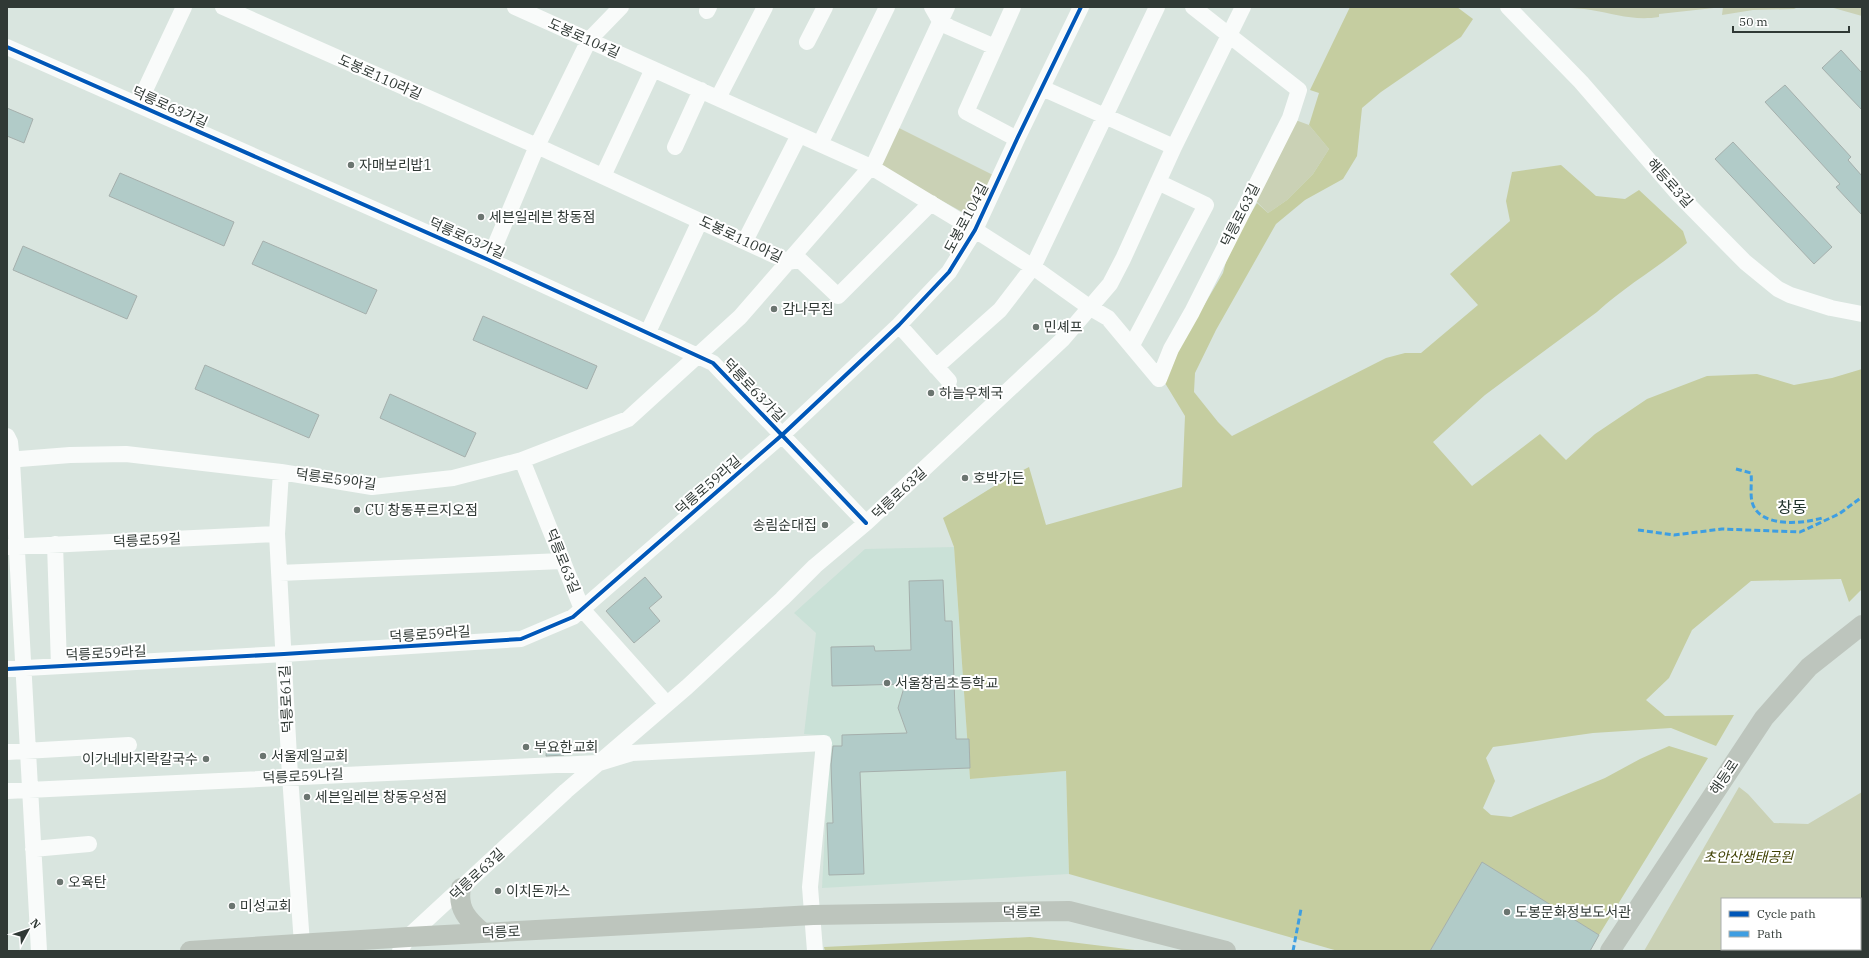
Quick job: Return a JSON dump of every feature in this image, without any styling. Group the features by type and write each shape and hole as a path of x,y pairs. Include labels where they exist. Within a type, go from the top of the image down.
{"main road":[{"name":"해등로","path":"1610,951 1764,718 1809,667 1862,625"},
{"path":"461,888 459,898 463,911 471,923 482,933"},
{"name":"덕릉로","path":"190,951 302,944 404,944 482,933 813,915 1070,911 1226,951"}],"street":[{"path":"138,105 184,7"},
{"name":"도봉로110라길","path":"223,7 537,146"},
{"name":"도봉로104길","path":"515,7 871,167 1033,267 1089,307"},
{"path":"489,260 537,146 589,40 621,7"},
{"path":"718,98 765,7"},
{"path":"807,42 825,7"},
{"path":"820,144 887,7"},
{"path":"932,7 944,14 949,27 995,47"},
{"path":"1013,7 966,112 1017,138"},
{"name":"도봉로104길","path":"782,435 899,324 950,272 975,230 1017,138 1081,7"},
{"path":"936,367 1000,310 1033,267 1157,7"},
{"path":"1193,7 1229,36"},
{"name":"덕릉로63길","path":"404,944 461,888 599,763 667,704 782,599 815,566 866,523 1062,340 1110,284 1174,147 1243,7"},
{"name":"해등로3길","path":"1508,7 1581,82 1679,195 1746,262 1778,289 1790,295 1831,308 1862,314"},
{"path":"698,356 740,317 875,162 944,14"},
{"name":"덕릉로63길","path":"1089,307 1108,318 1160,379 1171,348 1192,312 1290,118 1299,90 1229,36"},
{"name":"덕릉로63가길","path":"7,47 489,260 713,363 866,523"},
{"path":"603,176 653,69"},
{"path":"1042,88 1174,147"},
{"path":"675,147 701,90"},
{"path":"745,241 799,135"},
{"name":"도봉로110아길","path":"537,146 789,262 800,260 838,296 931,203"},
{"path":"1132,345 1206,205 1158,182"},
{"path":"648,332 700,221"},
{"path":"899,324 949,381"},
{"name":"덕릉로59아길","path":"10,460 70,454 126,454 281,472 372,487 453,478 522,460 628,419 698,356"},
{"name":"덕릉로59라길","path":"7,669 521,639 573,617 782,435"},
{"path":"7,436 10,442 12,546 23,668 39,951"},
{"name":"덕릉로63길","path":"522,460 582,609 667,704"},
{"name":"덕릉로61길","path":"281,472 277,534 290,776 302,944"},
{"name":"덕릉로59길","path":"12,546 277,534"},
{"name":"덕릉로59라길","path":"55,544 59,666"},
{"path":"280,573 563,561"},
{"name":"덕릉로63길","path":"599,763 632,753 824,743 810,888 813,915"},
{"path":"7,752 129,745"},
{"name":"덕릉로59나길","path":"7,792 290,776 599,763"},
{"path":"33,850 89,844"},
{"path":"813,915 813,945 815,951"}],"shaded area":[{"name":"서울창림초등학교","path":"954,547 970,779 1066,771 1069,874 822,888 830,736 804,734 816,633 794,613 865,549"}],"green space":[{"path":"1350,7 1457,7 1473,19 1461,37 1381,92 1362,108 1357,156 1343,179 1305,200 1276,224 1216,330 1195,373 1194,392 1218,422 1232,436 1386,358 1405,353 1421,353 1478,305 1450,274 1510,221 1506,201 1512,172 1561,165 1596,196 1625,199 1639,190 1683,231 1687,243 1485,395 1433,442 1472,486 1540,434 1566,460 1595,434 1647,399 1707,376 1757,374 1794,385 1832,378 1862,369 1862,589 1849,602 1841,579 1751,581 1692,630 1669,678 1646,700 1665,716 1734,715 1716,746 1671,728 1593,733 1493,747 1486,758 1495,781 1483,808 1491,815 1511,817 1605,778 1640,759 1669,746 1708,758 1599,935 1482,863 1430,951 1338,951 1069,874 1066,771 970,779 954,547 943,518 1004,480 1029,467 1046,525 1182,487 1185,416 1165,383 1176,353 1223,273 1229,250 1257,203 1268,213 1287,200 1313,174 1329,149 1309,125 1319,93 1310,90"},
{"path":"1537,7 1723,7 1659,14 1659,17 1641,18 1584,9"},
{"path":"1723,7 1798,7 1794,9 1753,10 1722,15"},
{"path":"1830,7 1862,7 1862,16"},
{"path":"1290,118 1309,125 1329,149 1313,174 1287,200 1268,213 1252,197"},
{"path":"897,127 995,176 975,219 879,166"},
{"name":"초안산생태공원","path":"1739,787 1748,794 1774,823 1808,824 1862,792 1862,951 1644,951"},
{"path":"1030,937 1143,951 825,951 824,947"}],"building":[{"path":"1841,50 1862,73 1862,110 1822,68"},
{"path":"1785,85 1851,157 1848,160 1862,176 1862,215 1836,187 1840,184 1765,102"},
{"path":"7,108 33,119 24,143 7,136"},
{"path":"1733,142 1832,247 1814,264 1715,159"},
{"path":"120,173 234,222 224,246 109,196"},
{"path":"263,241 377,290 366,314 252,264"},
{"path":"23,246 137,296 127,319 13,270"},
{"path":"483,316 597,366 587,389 473,340"},
{"path":"205,365 319,415 309,438 195,389"},
{"path":"390,394 476,433 465,457 380,418"},
{"path":"645,577 662,597 649,608 660,621 634,643 606,611"},
{"path":"943,580 945,621 952,621 956,739 969,739 970,768 860,772 864,874 829,875 827,823 833,823 831,765 833,746 842,746 842,735 907,733 898,708 905,684 832,686 831,647 874,646 875,651 911,650 909,581"},
{"path":"547,742 565,743 564,755 546,756"},
{"name":"도봉문화정보도서관","path":"1482,862 1599,935 1590,951 1430,951"}],"marked path":[{"path":"1736,469 1751,473 1752,502 1756,510 1763,516 1782,522 1804,522 1822,518"},
{"path":"1638,530 1674,535 1722,529 1800,532 1839,514 1862,497"},
{"path":"1293,951 1301,909"}],"cycle path":[{"path":"7,669 521,639 573,617 782,435 899,325 949,272 975,230 1081,7"},
{"path":"7,47 489,260 713,363 866,523"}],"place":[{"name":"자매보리밥1","path":"351,165"},
{"name":"세븐일레븐 창동점","path":"481,217"},
{"name":"감나무집","path":"774,309"},
{"name":"민셰프","path":"1036,327"},
{"name":"하늘우체국","path":"931,393"},
{"name":"호박가든","path":"965,478"},
{"name":"CU 창동푸르지오점","path":"357,510"},
{"name":"송림순대집","path":"825,525"},
{"name":"서울창림초등학교","path":"887,683"},
{"name":"부요한교회","path":"526,747"},
{"name":"서울제일교회","path":"263,756"},
{"name":"이가네바지락칼국수","path":"206,759"},
{"name":"세븐일레븐 창동우성점","path":"307,797"},
{"name":"오육탄","path":"60,882"},
{"name":"이치돈까스","path":"498,891"},
{"name":"미성교회","path":"232,906"},
{"name":"도봉문화정보도서관","path":"1507,912"}],"district":[{"name":"창동","path":"1792,507"}]}
